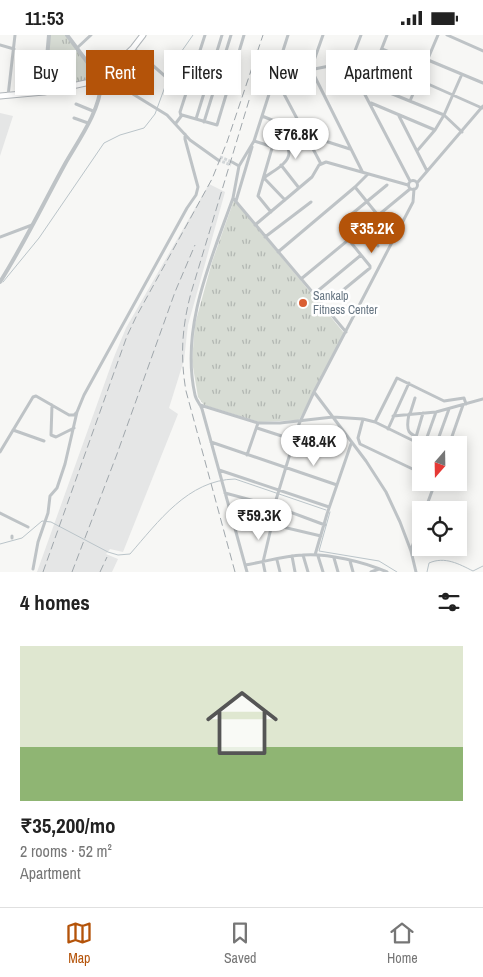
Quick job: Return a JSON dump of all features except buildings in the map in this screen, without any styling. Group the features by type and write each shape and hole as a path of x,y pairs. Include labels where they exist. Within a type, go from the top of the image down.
{"main road":[{"path":"133,48 143,35"},
{"path":"0,96 15,95"}],"street":[{"path":"8,96 14,35"},
{"path":"48,50 49,35"},
{"path":"67,35 86,60"},
{"path":"77,48 91,35"},
{"path":"200,50 205,35"},
{"path":"217,50 222,35"},
{"path":"226,50 231,35"},
{"path":"240,50 244,35"},
{"path":"283,50 288,35"},
{"path":"316,55 323,35"},
{"path":"355,50 361,35"},
{"path":"382,49 387,35"},
{"path":"430,55 438,35"},
{"path":"446,35 483,51"},
{"path":"0,45 14,49"},
{"path":"133,48 164,75"},
{"path":"430,61 483,83"},
{"path":"417,151 444,115 462,74"},
{"path":"316,79 362,172"},
{"path":"255,225 312,177 321,164 326,162 417,187 417,183 482,107 430,85"},
{"path":"0,282 88,123 99,95"},
{"path":"134,95 162,111 198,146 218,158"},
{"path":"176,123 186,95"},
{"path":"196,119 203,95"},
{"path":"204,122 212,95"},
{"path":"180,116 185,115 215,126 218,124 226,95"},
{"path":"246,572 211,442 196,397 191,360 193,324 210,262 235,200 269,95"},
{"path":"285,95 321,164"},
{"path":"265,572 263,562 274,506 300,421 413,202 411,186 366,95"},
{"path":"395,95 444,115 462,131"},
{"path":"410,101 413,95"},
{"path":"370,103 434,130"},
{"path":"76,104 93,111"},
{"path":"399,115 427,171"},
{"path":"262,116 272,120 289,153 286,160 264,178"},
{"path":"74,118 88,123"},
{"path":"271,212 258,196 277,131"},
{"path":"33,569 50,496 57,488 77,412 84,395 151,271 196,195 198,187 184,133"},
{"path":"306,135 351,149"},
{"path":"254,141 273,147"},
{"path":"254,141 239,166 235,200 346,332"},
{"path":"233,164 239,166"},
{"path":"281,165 299,188"},
{"path":"278,252 368,174"},
{"path":"264,178 285,200"},
{"path":"301,279 411,186 414,180 417,183"},
{"path":"342,222 387,185"},
{"path":"354,187 377,214"},
{"path":"265,237 311,202"},
{"path":"0,237 33,225"},
{"path":"362,227 378,246"},
{"path":"331,300 370,268 348,239"},
{"path":"314,294 361,255"},
{"path":"376,423 397,377 444,401 464,397 464,404 452,436"},
{"path":"388,429 409,383"},
{"path":"314,392 386,492 400,522 416,571"},
{"path":"0,452 33,397 36,396 69,415 74,415 77,412"},
{"path":"414,436 407,429 415,398"},
{"path":"393,416 436,412 483,399"},
{"path":"52,405 51,435 56,437 74,428"},
{"path":"200,405 258,423 333,417 364,419 412,440"},
{"path":"439,436 449,409"},
{"path":"428,436 436,412"},
{"path":"416,436 423,413"},
{"path":"359,443 359,430 364,419"},
{"path":"247,455 258,423"},
{"path":"257,428 294,440"},
{"path":"13,431 44,441"},
{"path":"211,442 337,485"},
{"path":"323,572 316,555 318,545 351,443"},
{"path":"354,447 359,443"},
{"path":"359,443 412,469"},
{"path":"218,470 329,508"},
{"path":"225,493 274,506 325,525"},
{"path":"0,513 28,527"},
{"path":"231,515 321,536"},
{"path":"303,555 308,572"},
{"path":"245,565 292,556 316,555 367,563 386,572"},
{"path":"292,556 295,572"},
{"path":"334,558 338,572"},
{"path":"277,559 280,572"},
{"path":"350,561 353,572"},
{"path":"367,563 370,572 379,569"}],"shaded area":[{"path":"0,113 13,116 0,156"},
{"path":"209,184 225,192 188,325 184,360 169,408 178,414 123,552 110,549 106,554 118,559 112,572 37,572 126,328"}],"green space":[{"path":"49,35 67,35 86,60 86,82 76,83 76,50 48,50"},
{"path":"234,200 344,333 299,420 259,422 204,405 198,397 192,361 195,324 212,262"}],"waterway":[{"path":"3,282 39,238 104,143 120,135 144,128 155,114 170,73 179,55 193,35"},
{"path":"0,544 22,538 42,521 51,522 108,552 118,555 130,554 175,505 203,487 218,481 235,479 326,510"},
{"path":"330,512 319,551 379,561 397,572"},
{"path":"427,572 429,563 441,560 452,562 473,571 483,566"}],"tunnel":[{"path":"220,157 232,162"},
{"path":"218,160 231,165"}],"railway":[{"path":"43,572 127,336 212,179 227,142 263,35"},
{"path":"235,572 186,391 183,342 191,293 250,97"},
{"path":"72,572 175,292 195,245"},
{"path":"100,572 107,557"}],"place":[{"name":"Sankalp Fitness Center","path":"303,303"}]}
